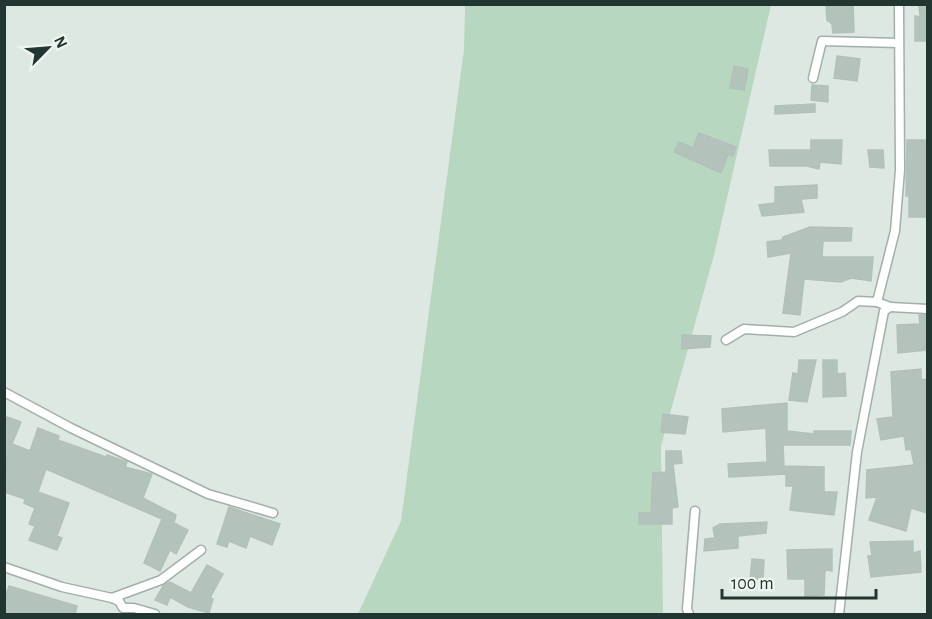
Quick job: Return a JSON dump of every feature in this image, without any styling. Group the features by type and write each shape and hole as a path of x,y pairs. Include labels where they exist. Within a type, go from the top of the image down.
{"street":[{"path":"877,302 895,231 900,170 899,4"},
{"path":"813,78 822,40 898,43"},
{"path":"726,340 744,329 794,332 842,312 858,301 877,302 890,307 927,309"},
{"path":"839,615 857,452 884,311 890,307"},
{"path":"4,392 71,428 208,494 273,513"},
{"path":"689,615 687,609 695,511"},
{"path":"111,598 160,580 201,550"},
{"path":"4,567 62,587 111,598 119,601 123,611 155,615"}],"green space":[{"path":"465,5 771,5 714,255 661,446 663,614 358,614 401,521 464,49"}],"building":[{"path":"826,4 853,4 854,32 833,33 832,24 827,20"},
{"path":"919,4 927,4 927,41 915,41 915,16 920,17"},
{"path":"837,56 860,59 857,81 834,78"},
{"path":"734,66 748,69 744,90 730,88"},
{"path":"812,85 828,86 828,102 811,100"},
{"path":"815,104 815,112 775,114 775,106"},
{"path":"699,133 736,147 733,156 728,154 721,173 674,152 679,142 693,148"},
{"path":"811,140 842,140 841,164 820,162 819,169 807,166 770,166 769,150 811,150"},
{"path":"907,140 927,140 927,217 909,217 909,196 906,196"},
{"path":"868,150 883,150 884,168 870,167"},
{"path":"817,185 817,198 801,199 804,212 762,216 759,205 775,203 775,187"},
{"path":"810,227 852,228 851,241 823,241 822,257 873,257 871,281 851,278 841,282 804,279 800,315 783,313 791,253 768,257 767,242 782,240 783,237"},
{"path":"919,315 927,315 927,350 898,353 897,325 920,324"},
{"path":"682,335 711,336 710,347 682,349"},
{"path":"799,360 816,360 807,402 789,400 793,373 798,374"},
{"path":"823,360 837,360 837,374 845,373 846,396 823,397"},
{"path":"921,369 921,380 927,379 927,435 925,435 927,513 911,508 906,531 869,520 877,497 866,498 867,470 914,465 911,449 906,450 904,436 881,440 877,419 893,417 891,372"},
{"path":"787,403 787,431 814,434 814,431 851,431 850,445 783,445 784,466 824,467 824,492 837,492 834,515 790,510 793,486 786,486 786,474 729,477 728,464 767,462 766,428 723,432 722,409"},
{"path":"663,414 688,417 685,434 661,432"},
{"path":"7,417 21,422 12,444 30,451 38,428 59,436 58,440 127,462 125,467 152,474 143,498 176,515 174,523 188,530 176,554 170,550 160,571 144,563 162,519 46,469 38,492 69,503 57,536 62,538 57,550 29,540 35,526 29,524 35,508 24,503 25,499 4,492 7,458 4,462 4,423"},
{"path":"666,451 681,451 682,463 673,464 678,507 672,508 672,524 639,524 639,513 651,513 653,473 666,472"},
{"path":"229,507 280,524 272,545 250,536 246,548 229,541 227,547 217,544"},
{"path":"767,522 766,533 738,536 738,548 704,551 705,539 715,538 713,528 720,524"},
{"path":"913,541 913,553 920,551 921,572 871,577 868,556 872,556 870,542"},
{"path":"832,549 832,571 825,570 824,595 805,596 805,579 788,579 787,550"},
{"path":"752,559 764,560 763,579 750,579"},
{"path":"207,565 223,574 210,598 213,599 209,613 188,607 170,597 167,605 155,600 163,586 170,582 191,593"},
{"path":"9,586 77,606 75,615 4,615 4,600"}]}
